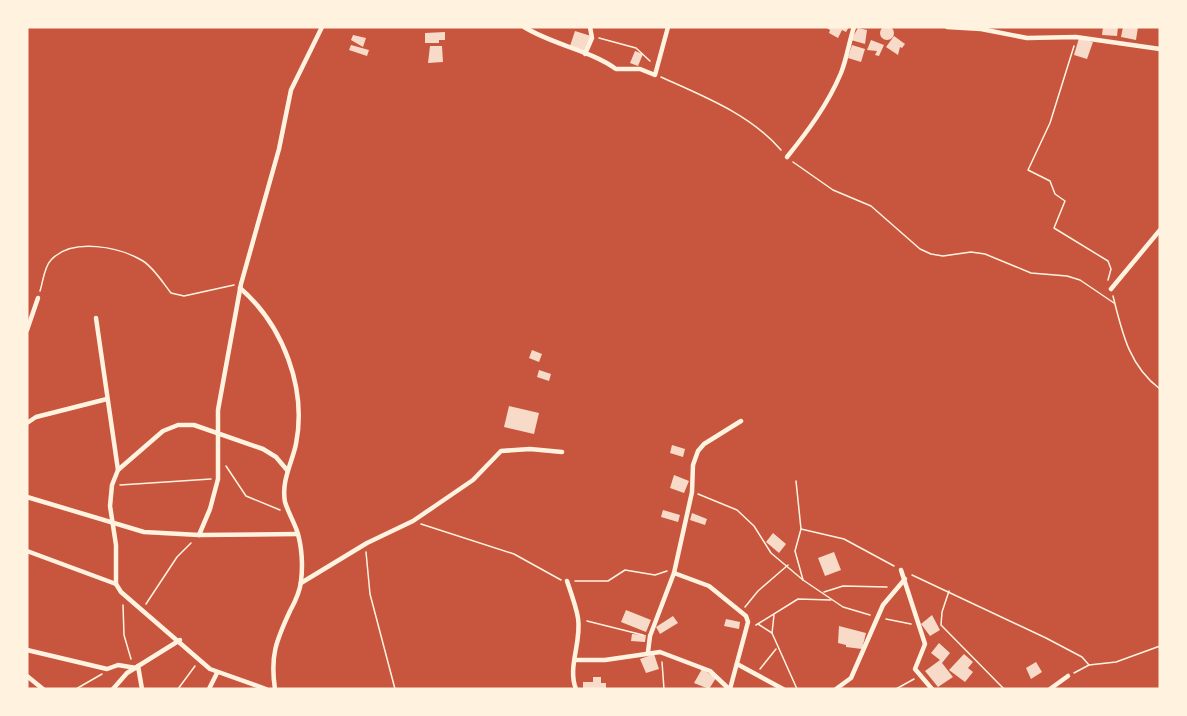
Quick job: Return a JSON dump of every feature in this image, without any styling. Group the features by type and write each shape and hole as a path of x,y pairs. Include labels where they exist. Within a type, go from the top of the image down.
{"street":[{"path":"197,535 210,508 218,479 217,434 222,380 240,286 279,149 291,90 322,27"},
{"path":"524,27 585,54 606,60 616,69 640,69 655,75 668,27"},
{"path":"585,54 592,36 590,27"},
{"path":"787,157 817,119 831,92 841,72 854,27"},
{"path":"946,27 981,29 1027,38 1076,37 1160,49"},
{"path":"1111,289 1160,230"},
{"path":"240,286 259,304 279,336 293,375 298,428 287,470 285,502 298,534 301,583 274,650 271,665 275,689"},
{"path":"27,330 38,298"},
{"path":"96,318 107,399 114,427 118,470 112,485 116,584 121,592 180,640 200,661 218,673 266,689"},
{"path":"27,423 36,417 107,399"},
{"path":"648,652 650,636 674,573 692,492 693,465 698,451 704,444 741,421"},
{"path":"118,470 163,431 178,425 194,425 263,449 276,457 287,470"},
{"path":"301,583 367,543 413,521 473,480 501,451 530,449 562,452"},
{"path":"27,497 144,532 197,535 298,534"},
{"path":"27,551 116,584"},
{"path":"901,570 925,644 915,667 932,689"},
{"path":"576,660 605,660 660,652 710,671 730,689 748,622 743,610 704,584 674,573"},
{"path":"836,689 850,678 876,617 904,579"},
{"path":"567,581 579,619 576,660 572,672 576,689"},
{"path":"113,689 120,679 136,667 180,640"},
{"path":"27,650 106,669 118,665 136,667"},
{"path":"737,664 783,689"},
{"path":"136,667 142,689"},
{"path":"209,689 218,673"},
{"path":"27,676 43,689"},
{"path":"1050,689 1068,676"}],"path":[{"path":"592,36 636,48 658,65"},
{"path":"1076,37 1050,123 1028,170 1050,181 1055,194 1065,201 1054,228 1089,247 1110,264 1108,282 1131,356 1140,372 1160,389"},
{"path":"655,75 725,107 758,129 787,157 833,190 871,206 926,251 943,256 971,252 985,254 1031,273 1067,276 1080,280 1114,303"},
{"path":"38,298 51,260 66,251 83,246 106,249 139,259 146,263 171,293 177,295 184,296 215,287 240,286"},
{"path":"219,459 246,496 290,513"},
{"path":"112,485 218,479"},
{"path":"796,481 801,529 795,550 803,580"},
{"path":"692,492 737,510 754,526 771,553 803,580 843,607 876,617 918,625"},
{"path":"413,521 514,554 567,581 599,583 608,581 625,570 650,574 667,571 674,573"},
{"path":"801,529 844,539 901,570 1046,638 1082,657 1089,665"},
{"path":"142,609 177,557 197,535"},
{"path":"367,543 370,594 395,689"},
{"path":"743,610 758,591 788,565"},
{"path":"823,592 843,586 897,587"},
{"path":"949,591 942,612 941,625 1004,689"},
{"path":"121,592 124,635 136,667"},
{"path":"746,633 798,600 833,600"},
{"path":"774,614 772,633 796,689"},
{"path":"579,619 650,636"},
{"path":"758,624 772,633"},
{"path":"1068,676 1089,665 1116,662 1160,646"},
{"path":"756,674 777,648"},
{"path":"660,652 664,689"},
{"path":"178,689 200,661"},
{"path":"76,689 100,677 106,669"},
{"path":"896,689 905,682 921,677"}],"building":[{"path":"887,26 892,28 894,33 892,38 887,40 882,38 880,33 882,28"},
{"path":"825,27 849,27 846,32 842,30 838,38 829,33 830,30"},
{"path":"1103,27 1118,27 1117,36 1102,35"},
{"path":"1123,27 1138,27 1136,40 1121,37"},
{"path":"858,28 867,30 865,44 851,40"},
{"path":"575,31 591,36 585,52 570,46"},
{"path":"445,32 445,40 439,40 439,43 425,43 425,33"},
{"path":"353,35 366,38 363,47 351,40"},
{"path":"894,36 905,44 902,48 900,47 898,55 886,47"},
{"path":"1079,38 1093,42 1087,59 1074,55"},
{"path":"871,40 884,45 879,56 875,55 877,51 867,50"},
{"path":"351,45 369,50 367,56 349,50"},
{"path":"852,45 865,49 861,62 848,58"},
{"path":"430,46 442,46 443,62 428,63"},
{"path":"635,51 643,54 638,66 630,63"},
{"path":"532,350 542,354 539,362 529,358"},
{"path":"539,370 551,374 549,381 537,377"},
{"path":"509,406 539,413 534,434 504,427"},
{"path":"672,445 685,449 683,457 670,453"},
{"path":"674,475 689,481 684,493 670,488"},
{"path":"663,510 680,515 678,522 661,517"},
{"path":"692,513 707,519 705,525 690,520"},
{"path":"773,533 786,544 779,553 766,542"},
{"path":"834,552 841,570 825,576 818,558"},
{"path":"626,610 651,620 646,632 621,622"},
{"path":"932,615 940,630 930,636 921,624"},
{"path":"673,616 678,623 660,634 656,627"},
{"path":"726,619 740,622 739,629 724,626"},
{"path":"839,626 866,633 862,649 846,647 838,643"},
{"path":"632,634 646,635 645,642 631,641"},
{"path":"939,643 950,653 942,663 953,677 938,687 925,671 940,660 931,653"},
{"path":"654,654 659,669 646,673 640,659"},
{"path":"964,654 973,662 968,668 973,672 965,682 949,670"},
{"path":"1036,662 1042,672 1031,679 1026,668"},
{"path":"702,669 716,678 709,689 694,683"},
{"path":"593,677 601,677 601,683 606,683 606,689 583,689 583,682 593,682"}]}
